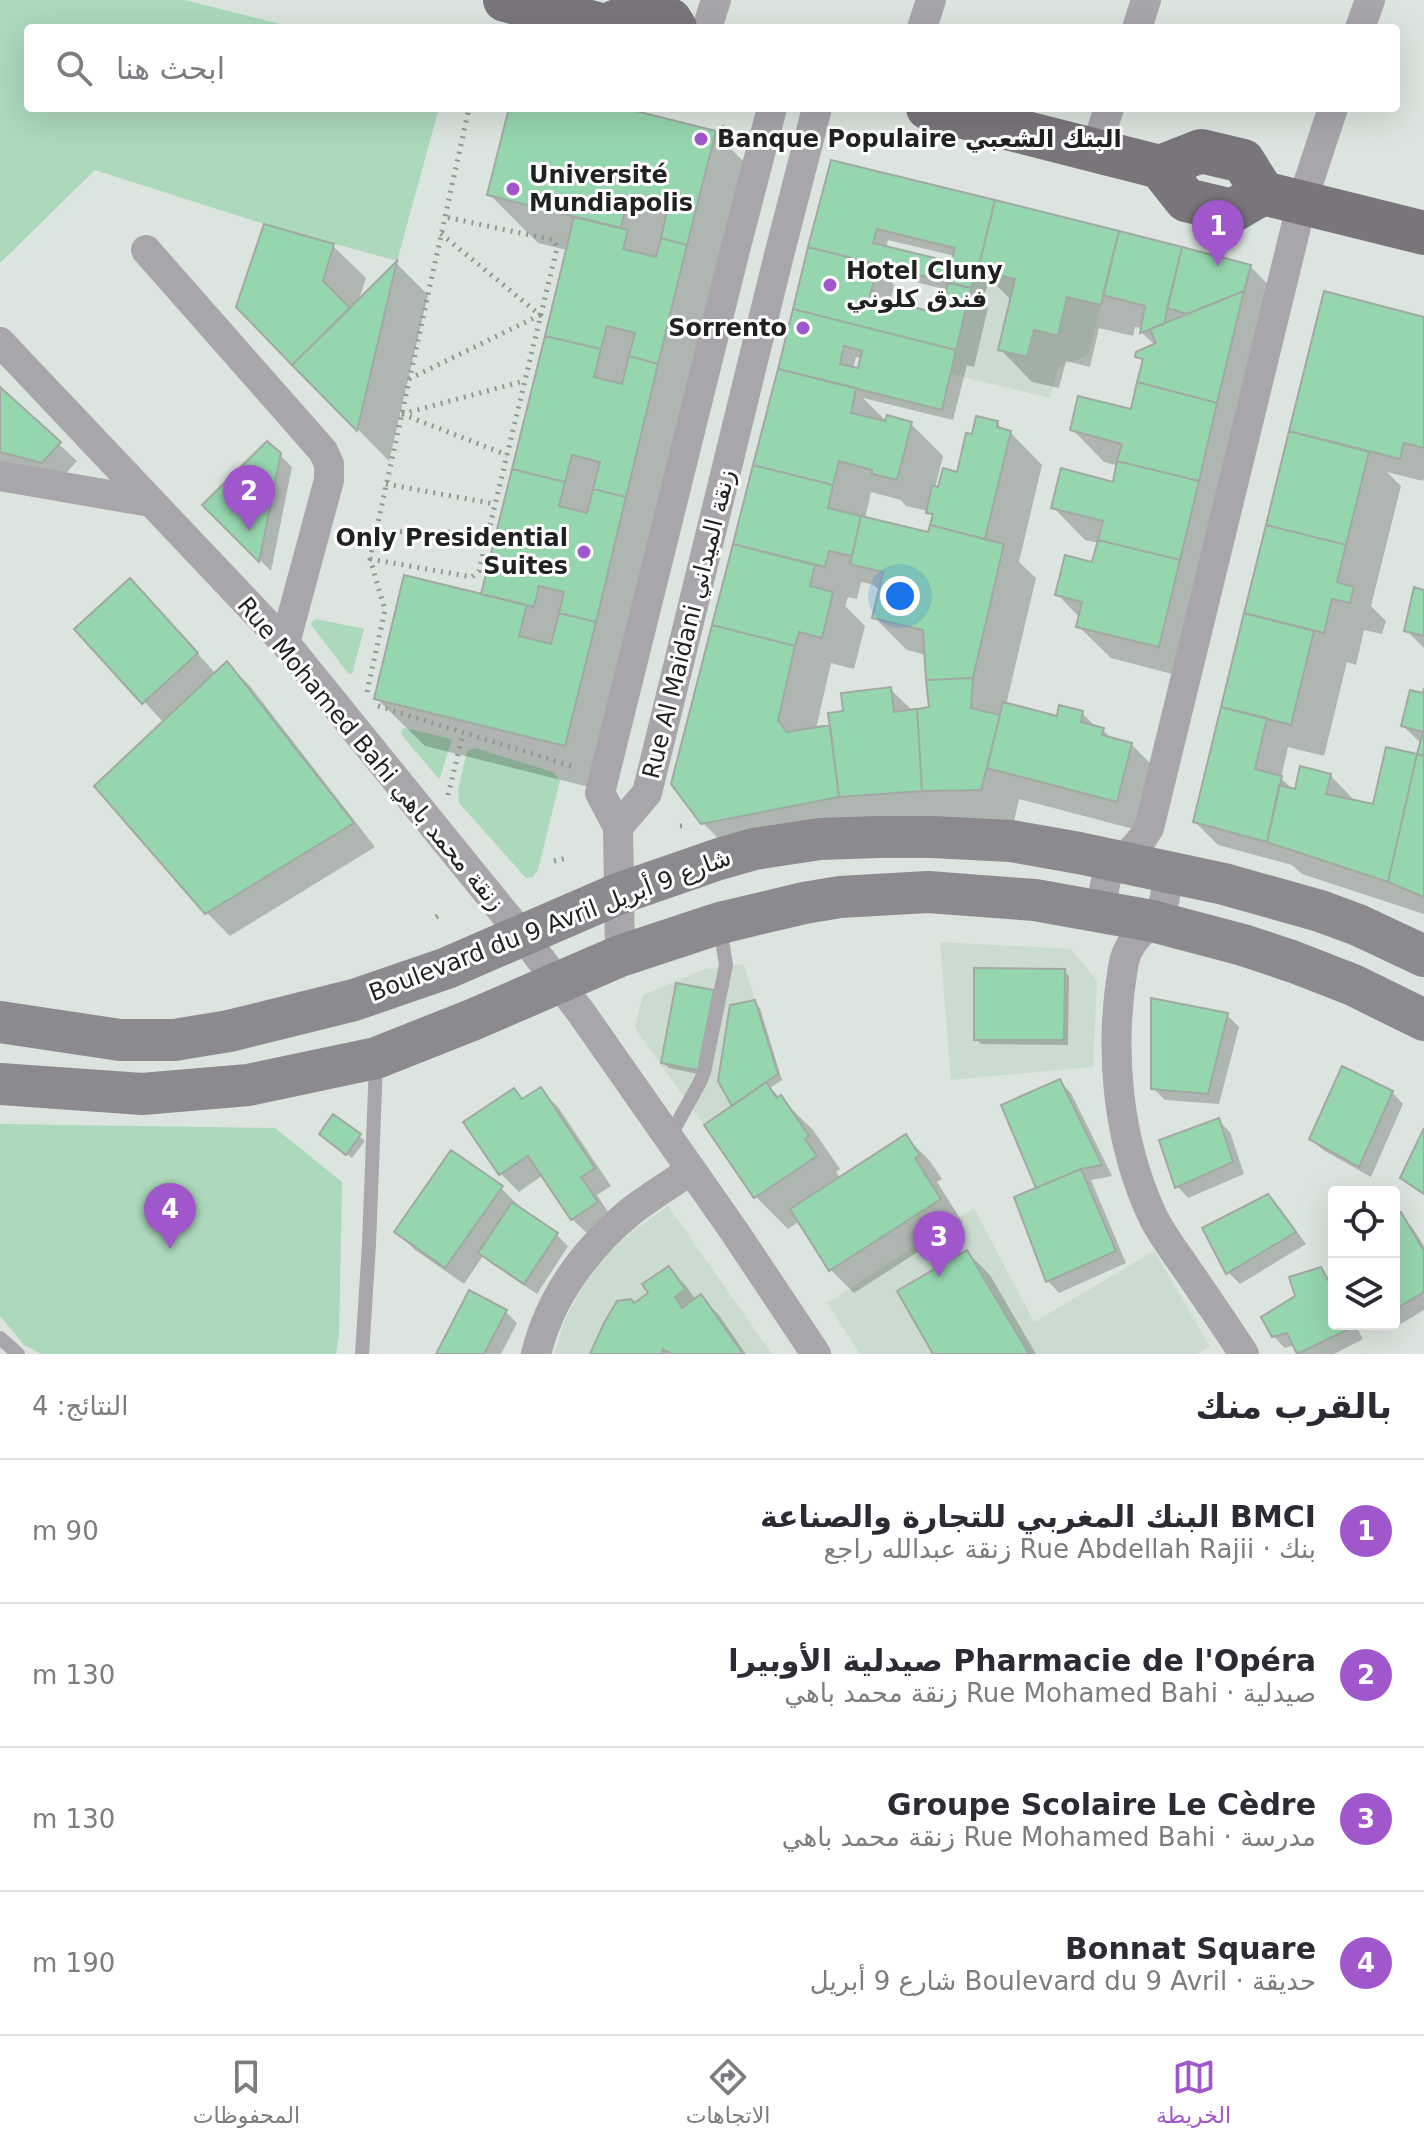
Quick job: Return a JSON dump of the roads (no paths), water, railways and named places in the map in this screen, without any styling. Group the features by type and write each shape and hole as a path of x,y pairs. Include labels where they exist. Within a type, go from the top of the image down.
{"main road":[{"path":"505,0 595,24"},
{"path":"613,24 639,12 670,20 672,24"},
{"path":"944,112 1160,167 1201,151 1243,161 1282,197 1424,233"}],"street":[{"path":"708,24 716,0"},
{"path":"923,24 931,0"},
{"path":"1138,24 1146,0"},
{"path":"1361,24 1370,0"},
{"name":"Rue Al Maidani زنقة الميداني","path":"771,112 600,793 618,827 647,793 816,112"},
{"path":"1095,151 1108,112"},
{"path":"1104,911 1104,885 1108,872 1143,838 1154,812 1282,197 1331,112"},
{"path":"146,250 323,451 329,464 329,480 285,643"},
{"path":"735,250 778,259"},
{"name":"Rue Mohamed Bahi زنقة محمد باهي","path":"0,342 285,643 522,935 691,1170 816,1354"},
{"path":"0,476 150,502"},
{"path":"634,659 678,667"},
{"path":"618,827 620,956"},
{"name":"Boulevard du 9 Avril شارع 9 أبريل","path":"8,1023 120,1040 174,1040 229,1031 354,1000 447,968 618,894 743,852 820,839 932,837 1011,841 1053,848 1224,884 1320,911 1424,956"},
{"path":"1164,872 1167,898 1162,910 1125,955 1117,1010 1118,1088 1125,1130 1154,1218 1244,1354"},
{"path":"8,1023 5,1085 142,1094 248,1085 376,1058 620,956 720,923 840,897 928,892 1035,900 1152,921 1294,962 1353,985 1424,1020"},
{"path":"536,1354 551,1311 592,1247 632,1211 691,1170"}],"lane":[{"path":"669,1139 704,1072 726,965 720,923"},
{"path":"362,1354 376,1058"},
{"path":"0,1338 18,1354"}],"place":[{"name":"Banque Populaire البنك الشعبي","path":"701,139"},
{"name":"Université Mundiapolis","path":"513,189"},
{"name":"BMCI البنك المغربي للتجارة والصناعة","path":"1218,266"},
{"name":"Hotel Cluny فندق كلوني","path":"830,285"},
{"name":"Sorrento","path":"803,328"},
{"name":"Pharmacie de l'Opéra صيدلية الأوبيرا","path":"249,531"},
{"name":"Only Presidential Suites","path":"584,552"},
{"name":"Bonnat Square","path":"170,1249"},
{"name":"Groupe Scolaire Le Cèdre","path":"939,1277"}]}
